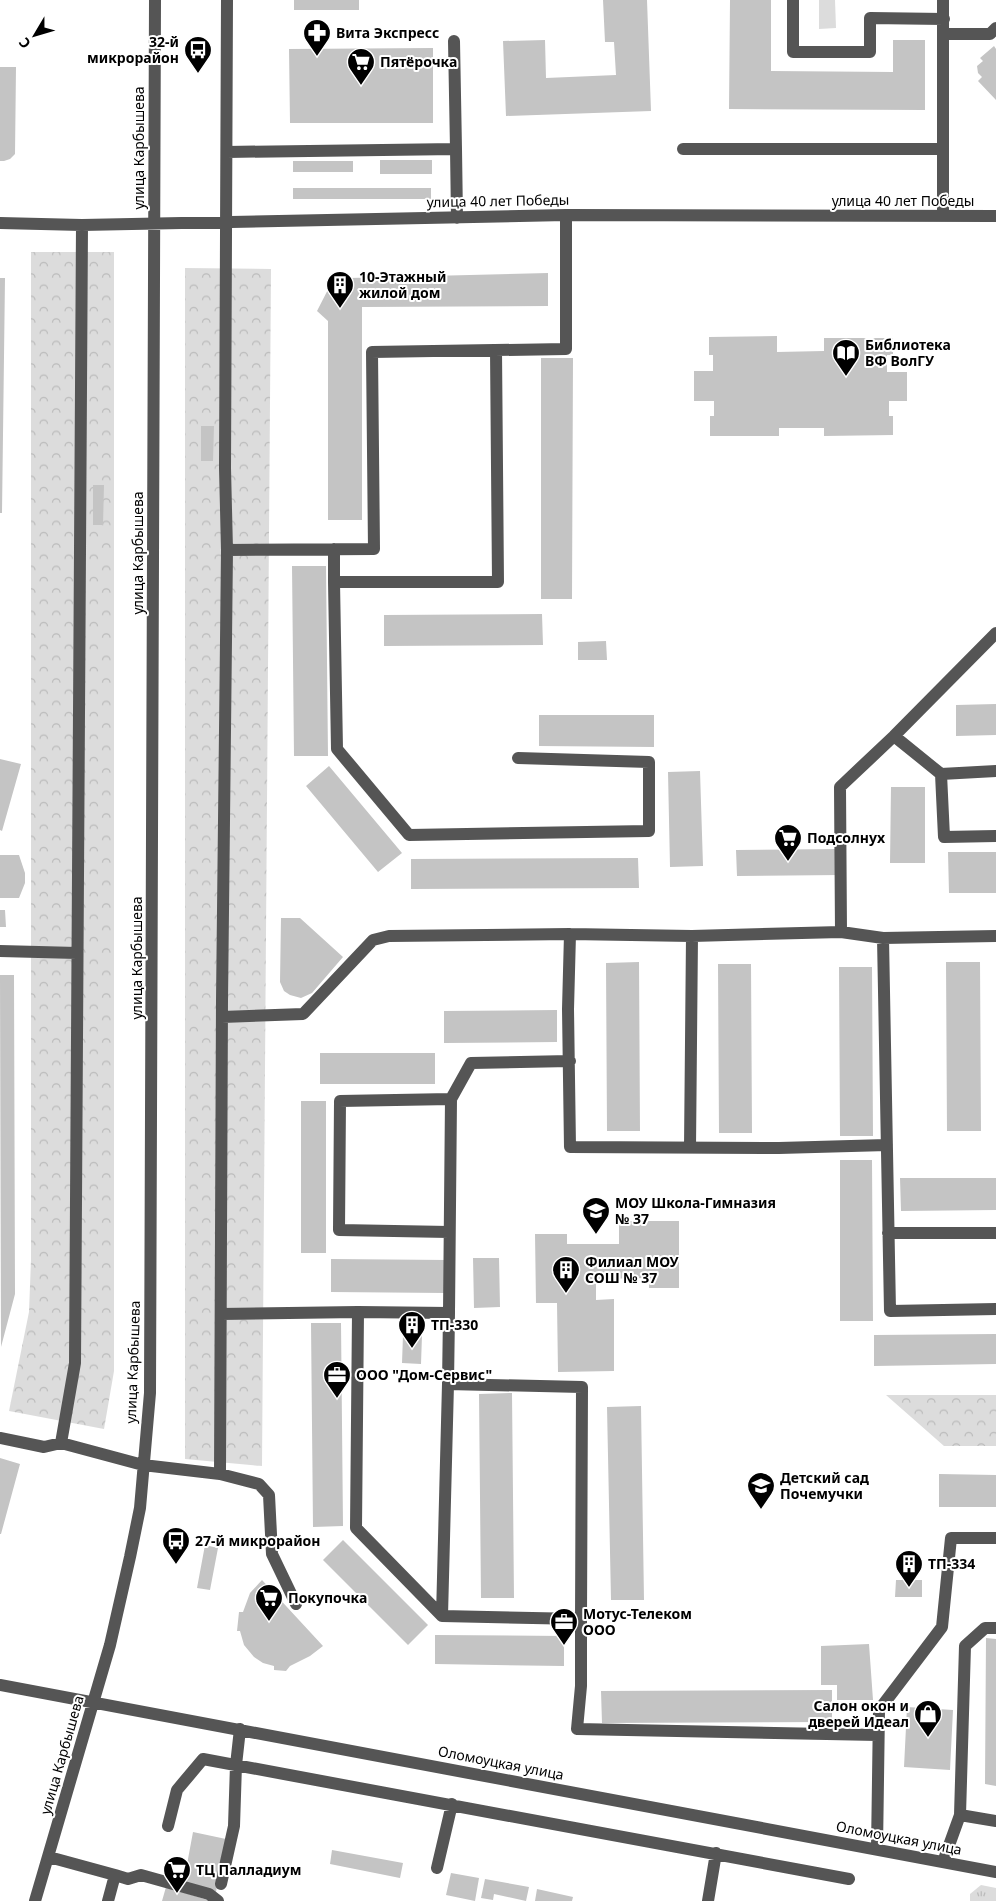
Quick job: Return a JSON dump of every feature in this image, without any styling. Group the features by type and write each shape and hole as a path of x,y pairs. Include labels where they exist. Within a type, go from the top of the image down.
{"street":[{"name":"улица Карбышева","path":"35,1901 110,1645 130,1557 140,1508 150,1393 155,0"},
{"path":"220,1474 227,550 224,468 227,0"},
{"path":"793,0 792,52 870,52 870,18 944,19"},
{"path":"943,0 943,216"},
{"path":"943,34 990,34 996,28"},
{"path":"454,42 457,218"},
{"path":"227,152 456,149"},
{"path":"683,149 943,149"},
{"name":"улица 40 лет Победы","path":"0,223 82,225 457,218 566,214 996,216"},
{"path":"227,550 374,549 372,352 566,349 566,214"},
{"path":"61,1443 75,1359 82,225"},
{"path":"334,582 498,582 496,350"},
{"path":"334,549 337,749 409,835 649,831 649,762 518,758"},
{"path":"841,932 840,787 894,736 996,633"},
{"path":"894,736 942,774 996,771"},
{"path":"942,774 944,837 996,836"},
{"path":"222,1017 303,1014 373,940 389,936 570,934 692,936 841,932 883,938 996,936"},
{"path":"570,934 568,1009 570,1147 690,1148 887,1145"},
{"path":"690,1148 692,936"},
{"path":"883,938 890,1310 996,1310"},
{"path":"0,951 77,953"},
{"path":"442,1616 448,1384 451,1099 471,1063 570,1061"},
{"path":"449,1232 339,1230 340,1101 451,1099"},
{"path":"888,1233 996,1233"},
{"path":"358,1312 356,1528 442,1616 581,1618"},
{"path":"221,1314 449,1313"},
{"path":"448,1384 582,1387 581,1686 578,1729 878,1735"},
{"path":"0,1438 44,1447 61,1443 143,1465 220,1474 259,1484 269,1495 272,1554 296,1604"},
{"path":"877,1849 880,1710 942,1627 951,1538 996,1538"},
{"path":"943,1862 960,1815 965,1646 985,1628 996,1628"},
{"name":"Оломоуцкая улица","path":"0,1685 996,1872"},
{"path":"221,1884 234,1826 236,1765 240,1729"},
{"path":"168,1826 177,1790 203,1759 849,1878"},
{"path":"437,1868 452,1804"},
{"path":"960,1815 996,1821"},
{"path":"708,1901 716,1854"},
{"path":"49,1857 128,1879 141,1875 209,1894 218,1901"},
{"path":"108,1901 114,1875"}],"green space":[{"path":"819,0 835,0 836,28 819,29"},
{"path":"31,252 114,252 114,1371 104,1429 9,1411 29,1312 31,1260"},
{"path":"185,268 271,269 262,1466 185,1459"},
{"path":"886,1395 996,1395 996,1446 944,1446"},
{"path":"981,1885 996,1888 996,1901 970,1901 970,1894"}],"building":[{"path":"294,0 359,0 359,10 294,10"},
{"path":"603,0 647,0 651,111 506,116 503,41 545,40 546,78 616,75 614,42 605,42"},
{"path":"730,0 771,0 771,71 893,72 893,40 925,40 925,110 729,109"},
{"path":"994,46 996,49 996,100 978,81 982,77 978,73 977,66 983,61 980,58"},
{"name":"Пятёрочка","path":"433,48 433,123 290,123 289,49"},
{"path":"0,67 16,67 15,154 10,159 4,161 0,161"},
{"path":"380,160 432,160 432,174 380,174"},
{"path":"293,161 353,161 353,172 293,172"},
{"path":"293,188 431,188 431,199 293,199"},
{"path":"337,272 349,278 548,273 548,306 362,307 362,520 328,520 328,321 317,311"},
{"path":"0,278 5,278 2,513 0,513"},
{"path":"777,336 777,352 824,351 824,338 893,338 893,355 887,355 887,372 907,372 907,401 889,401 889,416 893,416 893,435 824,436 824,428 779,428 779,436 710,436 710,416 714,416 714,401 694,401 694,371 713,371 713,355 709,355 709,337"},
{"path":"541,358 573,358 572,599 541,599"},
{"path":"201,426 214,426 213,461 201,461"},
{"path":"93,485 104,485 103,525 93,525"},
{"path":"292,566 326,566 328,756 294,756"},
{"path":"542,614 543,645 384,646 384,615"},
{"path":"606,641 607,660 578,660 578,642"},
{"path":"996,704 996,735 956,736 956,705"},
{"path":"539,715 654,715 654,747 539,746"},
{"path":"0,759 21,764 2,831 0,830"},
{"path":"329,766 402,853 378,872 306,786"},
{"path":"700,771 703,866 670,867 668,772"},
{"path":"891,787 925,787 925,863 890,863"},
{"name":"Подсолнух","path":"840,849 840,875 737,876 736,850"},
{"path":"948,852 996,852 996,893 949,893"},
{"path":"0,855 19,855 25,873 25,883 19,898 0,898"},
{"path":"638,858 639,888 411,889 411,859"},
{"path":"0,910 5,910 6,927 0,927"},
{"path":"281,918 300,918 343,957 312,993 301,998 284,991 280,982"},
{"path":"639,962 640,1131 607,1131 606,963"},
{"path":"946,962 980,962 981,1131 947,1131"},
{"path":"718,964 751,964 752,1133 719,1133"},
{"path":"839,967 872,967 873,1136 840,1136"},
{"path":"0,975 14,975 15,1294 1,1347"},
{"path":"557,1010 557,1042 444,1043 444,1011"},
{"path":"320,1053 435,1053 435,1084 320,1084"},
{"path":"301,1101 326,1101 326,1253 301,1253"},
{"path":"840,1160 872,1160 873,1321 840,1321"},
{"path":"900,1178 996,1178 996,1210 901,1211"},
{"name":"Филиал МОУ СОШ № 37","path":"619,1221 679,1221 679,1288 649,1288 649,1278 596,1279 596,1300 614,1299 614,1371 558,1372 557,1303 536,1303 535,1234 567,1234 567,1244 619,1244"},
{"path":"473,1258 499,1258 500,1307 474,1308"},
{"path":"331,1259 447,1260 446,1293 331,1292"},
{"path":"311,1323 341,1323 343,1526 313,1527"},
{"path":"996,1334 996,1364 874,1366 874,1335"},
{"name":"ТП-330","path":"403,1335 422,1335 421,1364 402,1363"},
{"path":"512,1393 514,1598 481,1598 479,1394"},
{"path":"641,1406 644,1600 611,1600 607,1407"},
{"path":"0,1458 20,1464 1,1534 0,1534"},
{"path":"939,1474 996,1475 996,1507 939,1507"},
{"path":"343,1540 428,1625 408,1645 323,1560"},
{"path":"205,1545 218,1548 210,1590 197,1588"},
{"name":"Покупочка","path":"262,1580 323,1646 310,1656 290,1666 286,1671 274,1670 274,1666 263,1663 254,1657 244,1645 240,1631 237,1631 239,1612 243,1612 250,1593"},
{"name":"ТП-334","path":"896,1580 922,1580 922,1597 895,1597"},
{"path":"435,1635 564,1636 564,1666 435,1664"},
{"path":"986,1638 996,1639 996,1786 985,1784"},
{"path":"869,1644 873,1700 837,1700 837,1685 821,1685 821,1646"},
{"path":"832,1690 832,1722 602,1723 601,1691"},
{"name":"Салон окон и дверей Идеал","path":"907,1707 953,1710 950,1770 904,1767"},
{"path":"193,1832 226,1839 216,1892 183,1886"},
{"path":"332,1850 403,1863 400,1878 330,1864"},
{"path":"451,1873 479,1878 475,1901 446,1895"},
{"path":"485,1879 529,1887 526,1901 494,1894 493,1900 481,1898"},
{"name":"ТЦ Палладиум","path":"166,1887 211,1901 162,1901"},
{"path":"537,1889 573,1897 572,1901 535,1901"}],"place":[{"name":"Вита Экспресс","path":"317,57"},
{"name":"32-й микрорайон","path":"198,74"},
{"name":"Пятёрочка","path":"361,86"},
{"name":"10-Этажный жилой дом","path":"340,309"},
{"name":"Библиотека ВФ ВолГУ","path":"846,377"},
{"name":"Подсолнух","path":"788,862"},
{"name":"МОУ Школа-Гимназия № 37","path":"596,1235"},
{"name":"Филиал МОУ СОШ № 37","path":"566,1294"},
{"name":"ТП-330","path":"412,1349"},
{"name":"ООО \"Дом-Сервис\"","path":"337,1399"},
{"name":"Детский сад Почемучки","path":"761,1510"},
{"name":"27-й микрорайон","path":"176,1565"},
{"name":"ТП-334","path":"909,1588"},
{"name":"Покупочка","path":"269,1622"},
{"name":"Мотус-Телеком ООО","path":"564,1646"},
{"name":"Салон окон и дверей Идеал","path":"928,1738"},
{"name":"ТЦ Палладиум","path":"177,1894"}]}
